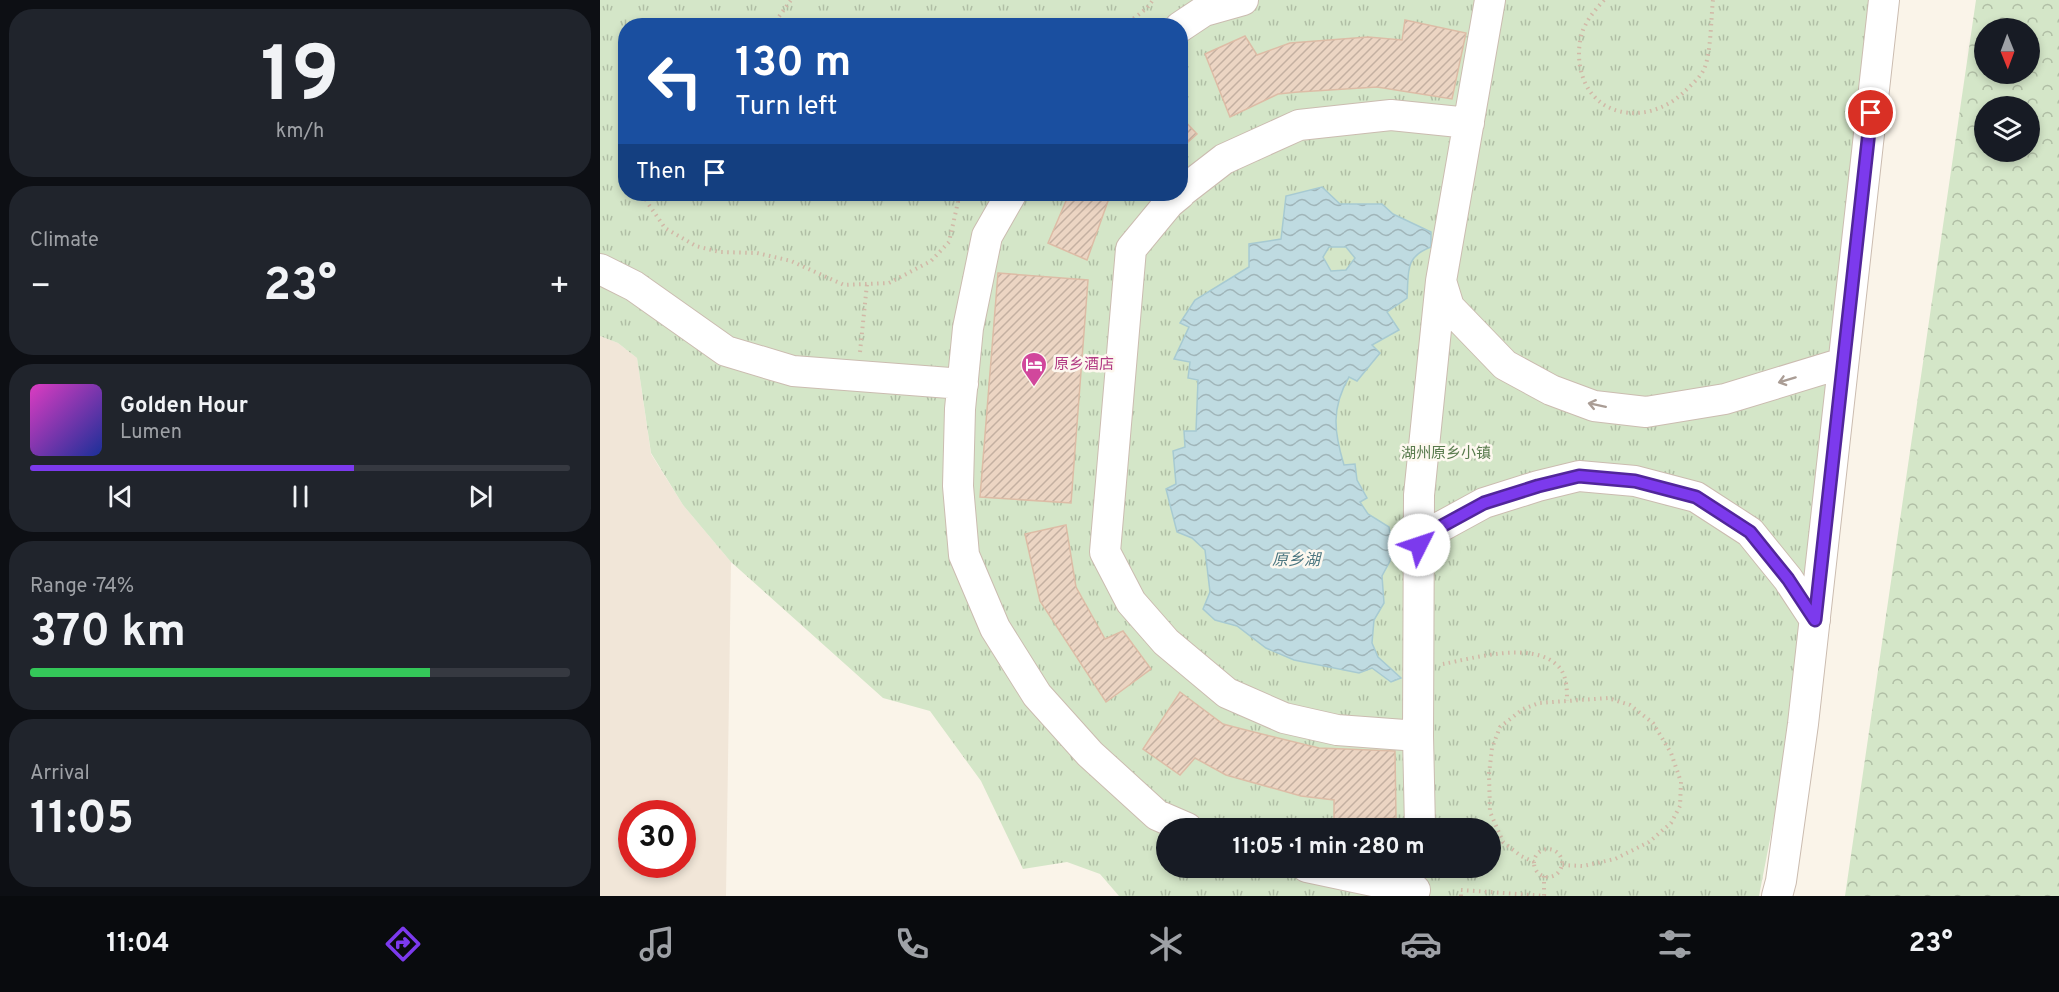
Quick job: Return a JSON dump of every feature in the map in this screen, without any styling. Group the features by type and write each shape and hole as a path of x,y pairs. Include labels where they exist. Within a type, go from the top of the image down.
{"street":[{"path":"1188,22 1204,11 1243,0"},
{"path":"1420,818 1419,495 1441,281 1490,0"},
{"path":"1777,896 1781,881 1815,620 1884,0"},
{"path":"1188,187 1224,159 1299,125 1391,115 1469,123"},
{"path":"1007,201 987,236 968,328 958,486 964,555 995,628 1036,695 1090,754 1157,815 1164,818"},
{"path":"1171,201 1131,249 1105,552 1131,602 1166,642 1227,693 1284,718 1337,730 1418,736"},
{"path":"600,269 634,286 726,351 793,371 963,384"},
{"path":"1441,281 1449,308 1505,365 1551,390 1594,406 1646,412 1725,399 1844,363"},
{"path":"1419,545 1429,533 1484,503 1538,486 1579,476 1635,481 1696,497 1750,532 1788,579 1815,620"},
{"path":"1377,878 1415,884"}],"path":[{"path":"778,18 791,0"},
{"path":"1134,18 1153,0"},
{"path":"1604,0 1592,13 1582,31 1579,56 1582,78 1594,97 1612,111 1634,114 1653,111 1676,99 1693,84 1704,68 1713,0"},
{"path":"647,201 665,228 696,246 719,252 757,253 791,261 844,285 888,283 931,261 949,242 958,201"},
{"path":"858,376 867,284"},
{"path":"1418,666 1433,666 1493,654 1517,652 1542,657 1558,666 1566,682 1567,700"},
{"path":"1534,862 1521,856 1503,842 1490,812 1489,774 1492,748 1500,727 1523,710 1539,703 1608,698 1630,705 1653,723 1671,753 1680,782 1680,806 1671,823 1649,842 1615,859 1583,866 1562,865"},
{"path":"1549,849 1557,852 1562,865 1553,876 1544,876 1536,871 1534,862 1537,853 1549,849"},
{"path":"1461,896 1461,890 1545,896 1544,876"}],"shaded area":[{"path":"600,336 618,343 637,358 651,454 683,505 731,562 726,896 600,896"}],"green space":[{"name":"湖州原乡小镇","path":"600,0 1872,0 1864,44 1799,651 1778,798 1759,896 1119,896 1100,874 1067,862 1023,869 981,781 930,711 883,698 731,562 683,505 651,453 637,358 618,343 600,336"},
{"path":"1976,0 2059,0 2059,896 1845,896"}],"water":[{"name":"原乡湖","path":"1322,187 1340,204 1382,204 1393,214 1431,232 1431,247 1416,256 1410,266 1407,298 1387,312 1399,330 1372,345 1380,353 1357,381 1349,377 1339,399 1336,420 1336,431 1344,465 1355,464 1357,480 1367,498 1360,502 1368,514 1389,527 1392,544 1390,561 1382,576 1384,603 1374,620 1372,643 1378,657 1401,678 1391,682 1372,668 1359,673 1294,660 1266,648 1237,626 1215,620 1203,609 1210,592 1205,550 1192,538 1177,532 1166,489 1176,484 1173,451 1185,447 1184,431 1196,431 1198,380 1188,378 1190,362 1174,359 1189,327 1180,323 1195,300 1249,267 1249,244 1281,239 1286,196","holes":["1329,247 1346,247 1355,258 1346,270 1331,271 1323,257"]}],"building":[{"path":"1405,20 1466,33 1452,99 1377,87 1298,92 1278,94 1230,117 1205,54 1245,36 1257,55 1290,43 1368,37 1402,40"},
{"path":"1188,124 1197,134 1188,142"},
{"path":"1066,201 1108,201 1087,260 1048,243"},
{"name":"原乡酒店","path":"998,273 1088,280 1071,503 980,497"},
{"path":"1066,525 1076,587 1105,639 1123,631 1151,669 1106,702 1040,601 1025,534"},
{"path":"1180,692 1223,724 1319,748 1395,751 1396,818 1334,818 1334,800 1301,796 1226,775 1195,758 1180,775 1143,749"}],"place":[{"name":"原乡酒店","path":"1034,388"}],"route":[{"path":"1419,545 1429,533 1484,503 1538,486 1579,476 1635,481 1696,497 1750,532 1788,579 1815,620 1871,113"}]}
